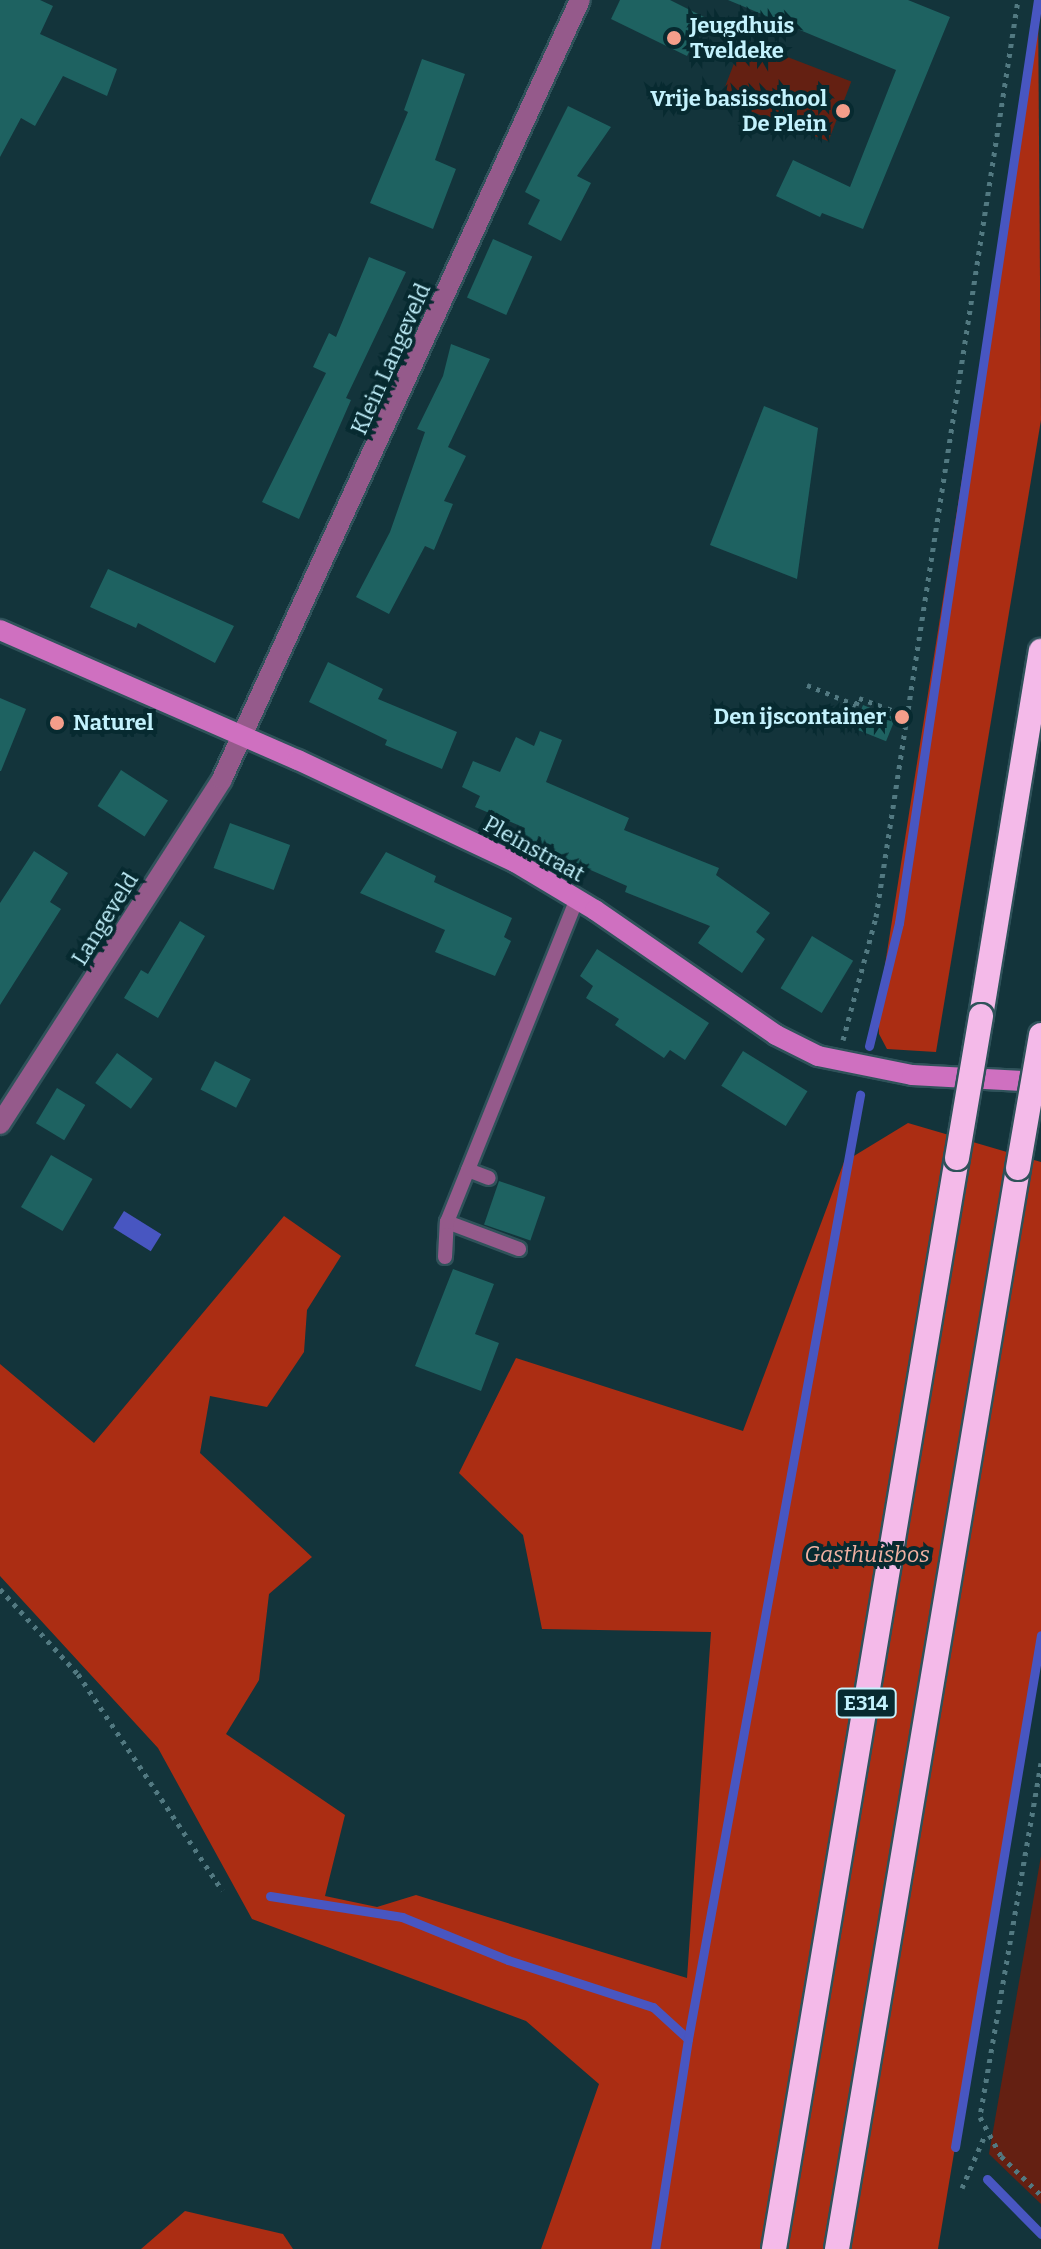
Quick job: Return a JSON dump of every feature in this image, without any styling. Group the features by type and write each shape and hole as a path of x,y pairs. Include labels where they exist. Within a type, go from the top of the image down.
{"highway":[{"name":"E314","path":"774,2249 1041,651"},
{"name":"E314","path":"837,2249 1041,1035"}],"street":[{"name":"Klein Langeveld","path":"244,737 580,0"},
{"name":"Pleinstraat","path":"0,630 244,737 515,862 577,899 764,1028 818,1056 899,1073 1041,1082"},
{"name":"Langeveld","path":"0,1124 222,779 244,737"}],"lane":[{"path":"445,1257 447,1222 577,899"},
{"path":"468,1170 489,1178"},
{"path":"447,1222 519,1249"}],"path":[{"path":"841,1045 876,917 1018,0"},
{"path":"807,685 856,705 859,698 908,716"},
{"path":"0,1589 86,1685 222,1890"},
{"path":"962,2188 985,2134 981,2100 1041,1763"},
{"path":"985,2134 1041,2195"}],"shaded area":[{"path":"743,40 851,82 828,141 720,100"},
{"path":"124,1211 161,1234 151,1251 113,1228"},
{"path":"1041,1856 1041,2204 989,2154"}],"green space":[{"path":"1038,0 1041,420 936,1052 887,1049 879,1034 878,1009"},
{"name":"Gasthuisbos","path":"908,1123 1041,1162 1041,1632 938,2249 541,2249 599,2084 526,2021 252,1919 158,1748 0,1576 0,1364 94,1443 284,1216 341,1256 307,1310 304,1352 267,1407 210,1396 200,1453 312,1557 269,1594 259,1680 226,1734 345,1815 325,1896 377,1907 416,1895 687,1978 711,1632 542,1629 523,1535 459,1473 516,1358 743,1431 844,1162"},
{"path":"185,2211 283,2234 293,2249 141,2249"}],"building":[{"path":"0,0 40,0 53,6 40,34 117,69 107,96 63,76 35,126 21,118 0,157"},
{"name":"Jeugdhuis Tveldeke","path":"620,0 670,0 706,18 687,56 611,19"},
{"path":"728,0 908,0 950,17 863,229 822,213 820,217 776,196 793,160 850,187 896,70"},
{"path":"422,59 465,74 435,160 456,169 433,229 370,203 408,112 404,110"},
{"path":"568,106 611,127 577,176 591,183 561,241 528,224 540,200 525,192"},
{"path":"493,239 532,256 506,315 467,297"},
{"path":"369,257 406,272 346,398 351,400 299,519 262,502 326,373 313,367 329,333 336,337"},
{"path":"451,344 490,359 448,447 466,456 444,501 453,504 434,550 425,546 389,614 356,597 390,532 425,432 417,429 443,376"},
{"path":"764,406 818,428 797,579 710,545"},
{"path":"108,569 234,626 215,663 138,623 136,628 90,607"},
{"path":"328,662 383,689 378,699 457,732 442,769 385,745 387,740 309,702"},
{"path":"0,698 26,709 1,771 0,771"},
{"path":"863,705 895,718 886,741 854,728"},
{"path":"540,731 562,740 546,782 629,818 624,830 719,868 716,875 770,913 756,932 765,939 742,973 698,943 710,926 625,892 627,886 520,839 525,828 475,807 480,796 462,787 473,761 500,772 516,737 534,746"},
{"path":"121,770 168,800 145,837 98,806"},
{"path":"230,823 290,845 274,890 214,868"},
{"path":"34,851 68,873 50,902 61,909 0,1005 0,903"},
{"path":"386,852 436,876 434,882 512,918 504,937 511,941 495,976 435,952 445,930 360,893"},
{"path":"180,921 205,936 158,1018 124,998 141,970 148,974"},
{"path":"812,936 853,961 822,1013 781,988"},
{"path":"597,949 709,1023 685,1060 670,1050 664,1058 615,1025 619,1019 586,998 593,986 580,976"},
{"path":"743,1051 807,1091 786,1126 721,1086"},
{"path":"117,1053 153,1079 131,1109 95,1083"},
{"path":"215,1061 251,1079 236,1108 200,1090"},
{"path":"57,1088 85,1105 64,1140 36,1123"},
{"path":"51,1155 93,1179 63,1231 21,1207"},
{"path":"499,1181 545,1197 530,1240 484,1224"},
{"path":"453,1269 494,1284 475,1334 499,1343 481,1391 415,1366"}],"waterway":[{"path":"869,1046 899,923 1038,0"},
{"path":"688,2039 860,1095"},
{"path":"955,2147 1041,1635"},
{"path":"270,1896 402,1917 508,1960 653,2007 688,2039 655,2249"},
{"path":"987,2179 1041,2234"}],"place":[{"name":"Jeugdhuis Tveldeke","path":"674,38"},
{"name":"Vrije basisschool De Plein","path":"843,111"},
{"name":"Den ijscontainer","path":"902,717"},
{"name":"Naturel","path":"57,723"}]}
